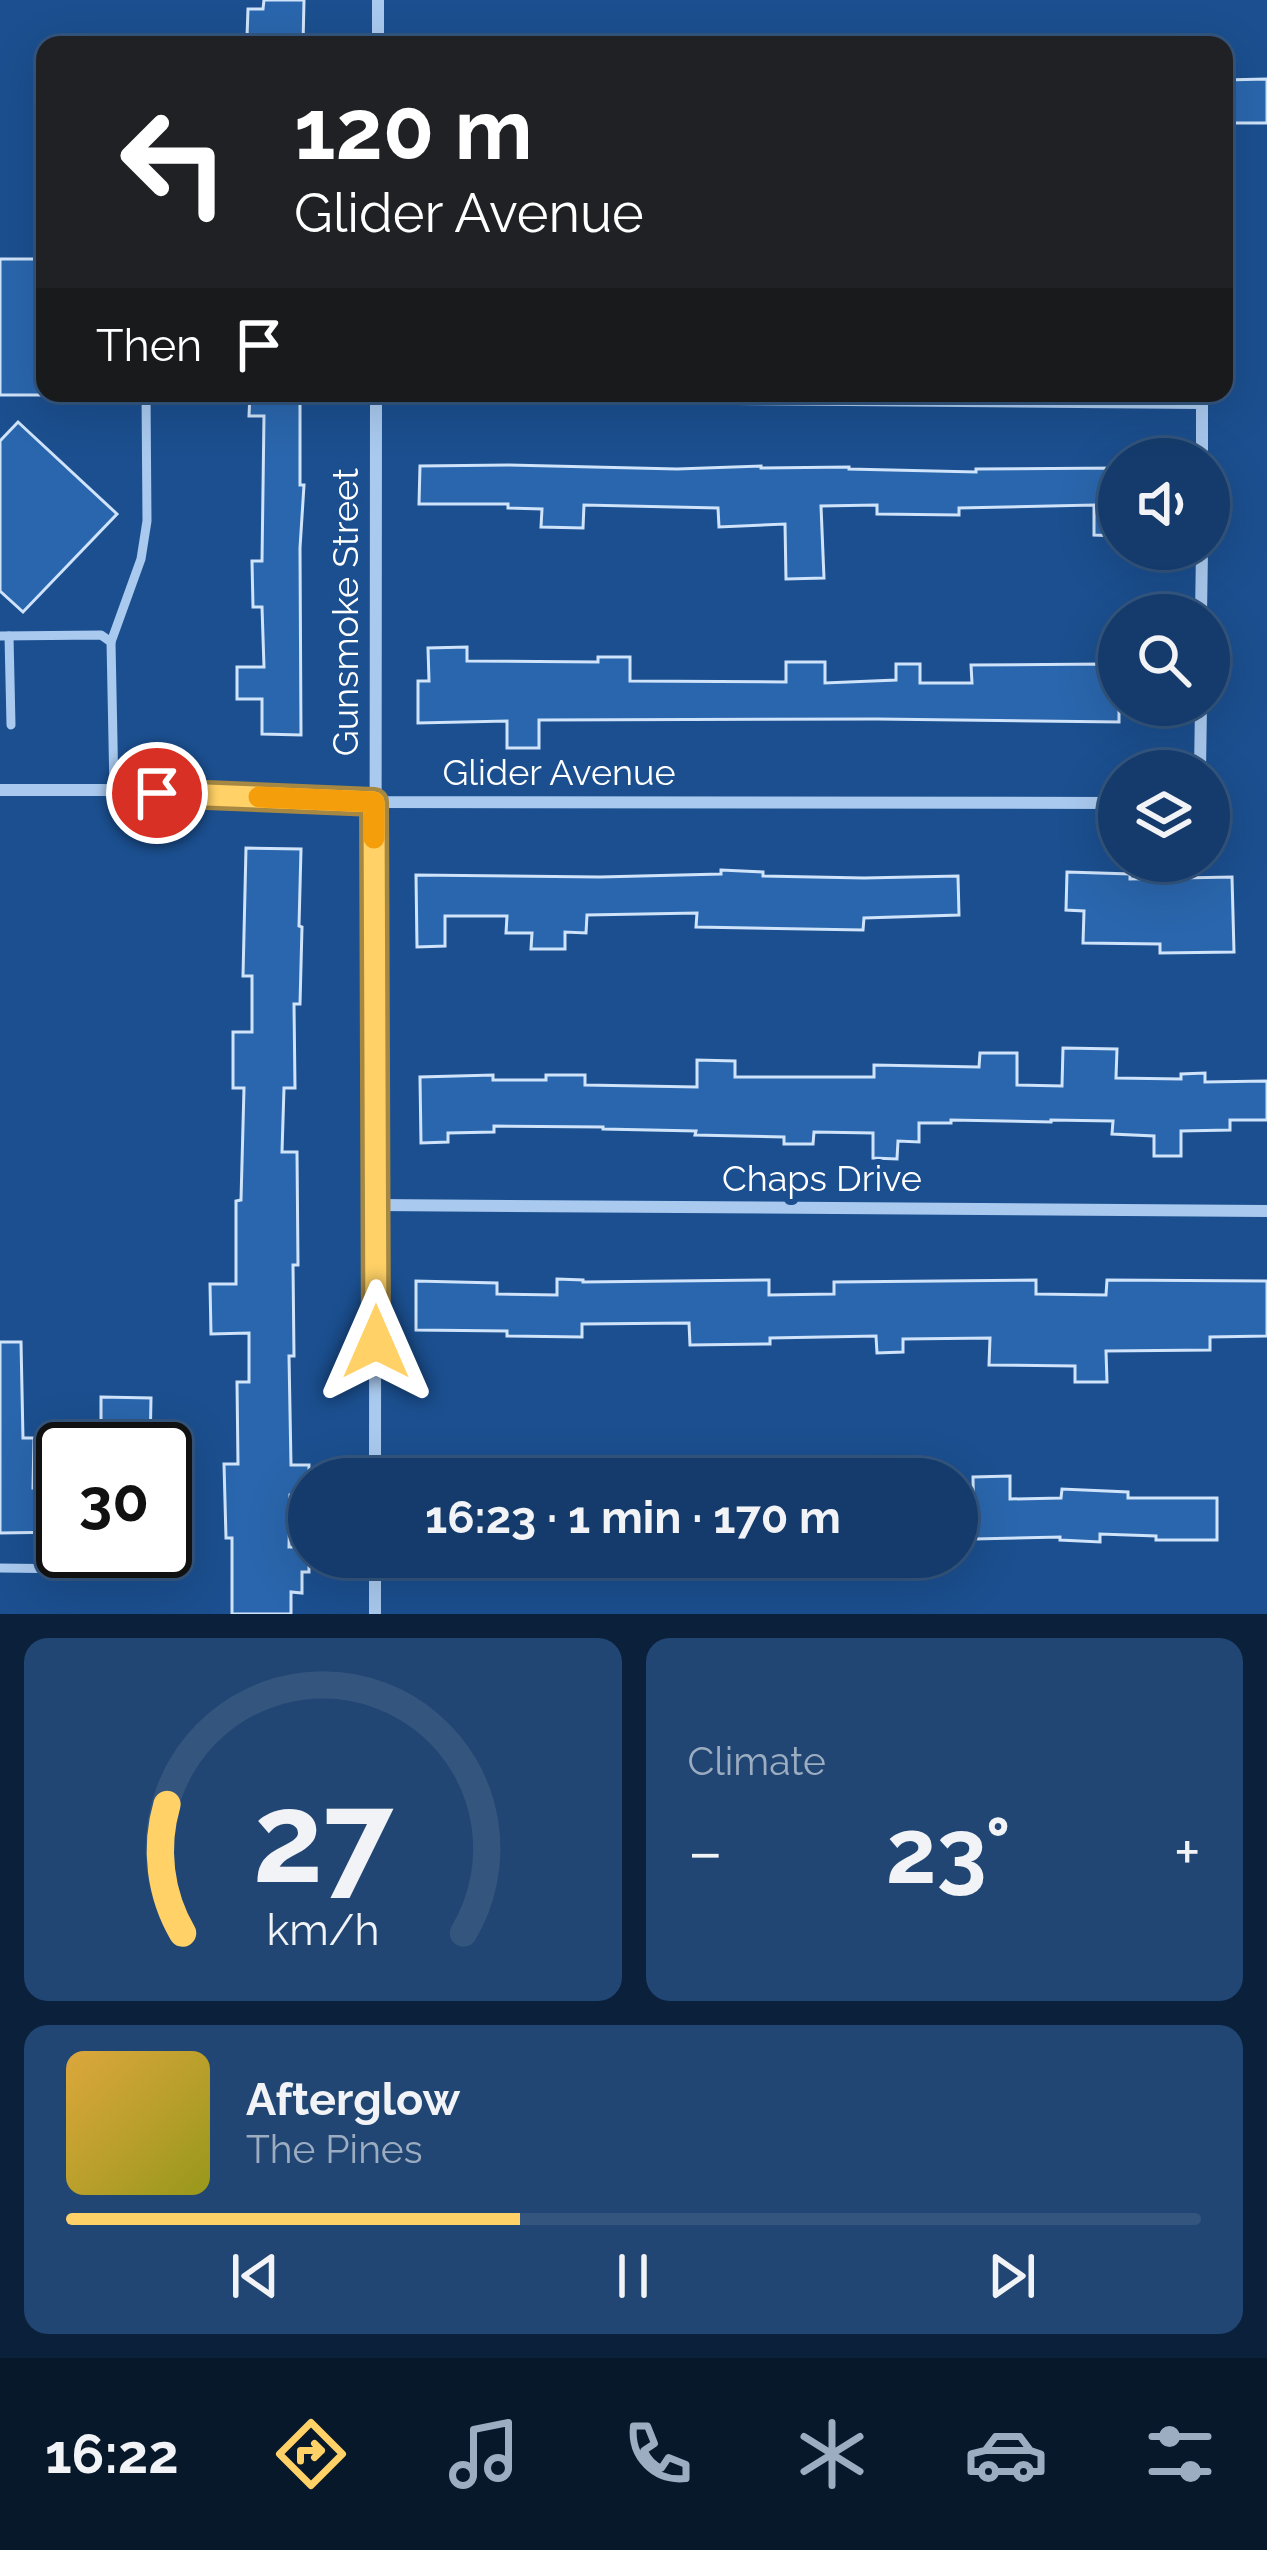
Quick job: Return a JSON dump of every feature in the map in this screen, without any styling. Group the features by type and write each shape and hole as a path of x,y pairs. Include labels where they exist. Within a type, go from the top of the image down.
{"street":[{"path":"378,0 378,36"},
{"name":"Gunsmoke Street","path":"375,1458 376,402"},
{"path":"1110,402 1202,403 1202,438"},
{"name":"Glider Avenue","path":"0,790 374,802 1098,803"},
{"name":"Chaps Drive","path":"376,1204 1267,1211"},
{"path":"375,1578 375,1614"}],"lane":[{"path":"114,791 111,643 141,559 147,521 146,402"},
{"path":"11,725 4,636 100,635 111,643"},
{"path":"0,1568 36,1568"}],"building":[{"path":"264,0 304,0 303,36 247,36 248,9 263,9"},
{"path":"1267,79 1267,123 1233,123 1233,80"},
{"path":"0,259 36,259 36,395 0,395"},
{"path":"250,402 300,402 300,485 304,485 301,735 262,734 262,699 237,699 237,667 264,667 262,607 253,607 252,561 262,561 264,416 249,416"},
{"path":"18,422 117,514 23,612 0,591 0,441"},
{"path":"420,466 761,466 976,472 1098,468 1098,535 1094,535 1094,505 959,508 959,515 877,514 877,505 821,506 824,578 786,579 785,524 719,527 718,508 584,505 583,528 541,527 542,509 508,508 508,504 419,504"},
{"path":"467,647 467,661 598,662 598,657 630,657 630,681 786,682 786,662 825,662 825,683 896,680 896,664 920,664 920,683 972,683 971,665 1098,664 1098,722 539,720 539,748 507,748 507,721 418,723 418,681 429,681 428,648"},
{"path":"246,848 301,849 295,1088 284,1088 282,1152 297,1152 298,1265 293,1265 294,1356 289,1356 288,1578 302,1578 302,1593 291,1592 291,1614 232,1614 232,1538 226,1538 224,1464 238,1464 237,1382 249,1382 249,1333 211,1334 210,1284 236,1284 244,1088 233,1088 233,1032 252,1032 252,976 243,976"},
{"path":"721,870 763,872 763,876 958,876 959,915 864,918 863,930 696,927 697,913 587,915 586,933 565,932 565,949 531,949 532,933 506,933 507,916 445,916 445,946 417,947 416,875 600,877 721,874"},
{"path":"1067,872 1098,873 1098,882 1230,882 1232,877 1234,952 1160,953 1160,944 1083,943 1084,911 1066,910"},
{"path":"1063,1048 1117,1049 1116,1078 1181,1079 1181,1074 1205,1073 1205,1082 1267,1081 1267,1120 1230,1120 1230,1130 1181,1131 1181,1156 1154,1156 1154,1136 1112,1134 1113,1121 919,1123 919,1142 898,1141 897,1159 873,1158 873,1133 814,1132 813,1144 784,1144 784,1137 695,1135 696,1131 494,1126 494,1132 448,1133 448,1142 421,1143 420,1077 493,1075 493,1080 546,1080 546,1075 585,1075 585,1085 697,1087 697,1060 735,1061 735,1077 874,1077 874,1065 979,1067 980,1053 1017,1053 1017,1085 1062,1086"},
{"path":"557,1279 769,1280 769,1295 834,1294 834,1282 1036,1280 1036,1294 1106,1295 1107,1280 1267,1281 1267,1336 1210,1337 1210,1350 1106,1351 1107,1382 1075,1382 1075,1366 989,1365 990,1338 903,1339 903,1352 877,1353 876,1336 690,1345 689,1323 582,1324 582,1337 416,1330 416,1281 497,1283 497,1294 557,1295"},
{"path":"0,1342 21,1342 23,1438 34,1438 36,1532 0,1533"},
{"path":"101,1397 151,1398 151,1422 101,1422"},
{"path":"1010,1476 1010,1499 1061,1498 1062,1489 1128,1492 1128,1498 1217,1498 1217,1540 1100,1534 1100,1542 1060,1537 978,1539 978,1477"}],"slow traffic":[{"path":"259,797 374,802 374,838"}],"route":[{"path":"157,793 374,802 376,1342"}]}
